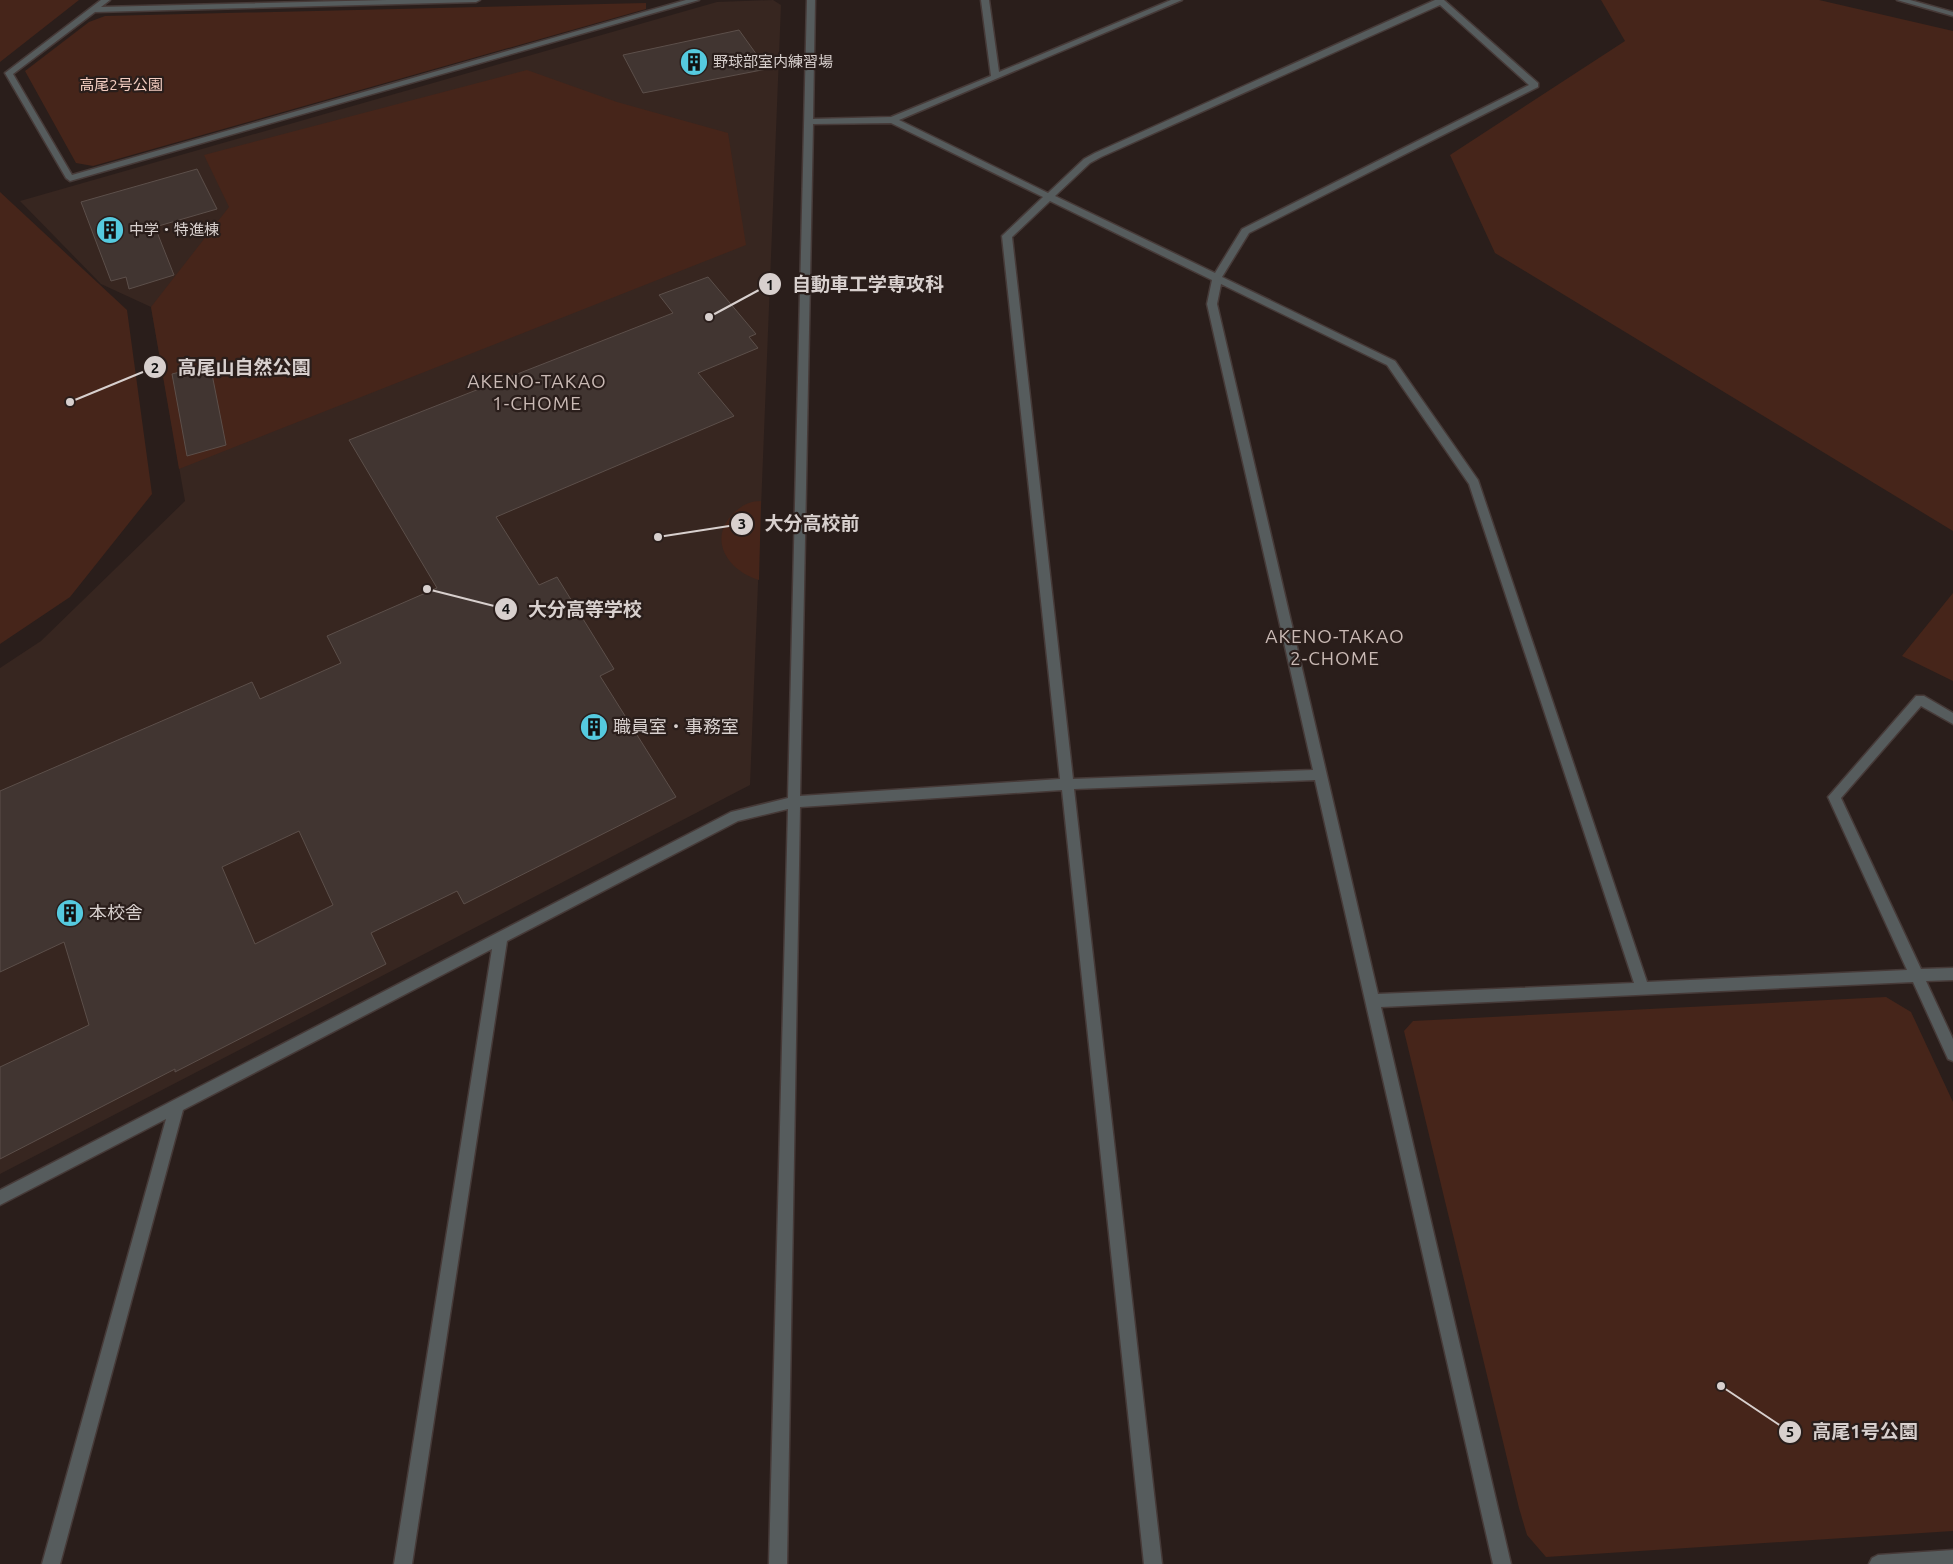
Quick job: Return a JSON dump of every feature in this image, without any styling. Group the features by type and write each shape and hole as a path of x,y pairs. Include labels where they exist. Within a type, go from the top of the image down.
{"street":[{"path":"106,0 9,73 70,178 695,0"},
{"path":"94,10 476,0"},
{"path":"778,1564 811,0"},
{"path":"985,0 996,77"},
{"path":"808,122 892,120 1178,0"},
{"path":"1901,0 1953,14"},
{"path":"1153,1564 1007,236 1087,161 1098,155 1440,1 1535,85 1246,231 1217,278 1212,304 1502,1564"},
{"path":"892,120 1391,363 1474,483 1643,988"},
{"path":"1953,719 1920,699 1834,797 1953,1054"},
{"path":"0,1198 735,816 794,802 1068,784 1320,775"},
{"path":"403,1564 501,938"},
{"path":"1372,1001 1953,974"},
{"path":"50,1564 177,1106"},
{"path":"1878,1564 1953,1559"}],"shaded area":[{"path":"773,0 781,5 750,785 0,1174 0,668 41,641 185,501 151,307 101,284 20,201 717,2"}],"green space":[{"path":"0,0 79,0 0,62"},
{"path":"1601,0 1819,0 1953,31 1953,531 1495,253 1450,155 1625,41"},
{"name":"高尾2号公園","path":"646,3 646,9 93,166 76,163 25,71 89,22 105,16"},
{"path":"527,70 617,102 728,133 746,245 179,469 151,307 229,207 204,155"},
{"path":"0,192 127,310 152,494 70,597 0,644"},
{"path":"761,501 759,580 739,570 731,563 722,546 722,536 724,526 738,509 749,503"},
{"path":"1953,593 1953,681 1902,656"},
{"path":"1886,997 1911,1012 1953,1102 1953,1531 1546,1557 1527,1535 1519,1508 1404,1031 1413,1021"}],"building":[{"name":"野球部室内練習場","path":"739,30 767,69 643,93 623,55"},
{"name":"中学・特進棟","path":"197,169 217,209 155,227 174,275 129,289 126,277 111,281 81,202"},
{"path":"708,277 756,334 749,337 758,348 698,373 734,416 496,517 539,585 557,577 614,669 600,676 676,797 464,904 457,891 371,933 386,964 0,1159 0,1067 89,1025 64,942 0,972 0,791 252,682 260,699 341,663 327,636 437,588 349,440 673,313 659,295","holes":["299,831 333,905 255,944 222,867"]},
{"path":"210,364 226,445 187,456 172,374"}],"place":[{"name":"野球部室内練習場","path":"694,62"},
{"name":"中学・特進棟","path":"110,230"},
{"name":"自動車工学専攻科","path":"709,317"},
{"name":"高尾山自然公園","path":"70,402"},
{"name":"大分高校前","path":"658,537"},
{"name":"大分高等学校","path":"427,589"},
{"name":"職員室・事務室","path":"594,727"},
{"name":"本校舎","path":"70,913"},
{"name":"高尾1号公園","path":"1721,1386"}],"district":[{"name":"AKENO-TAKAO 1-CHOME","path":"537,392"},
{"name":"AKENO-TAKAO 2-CHOME","path":"1335,647"}]}
